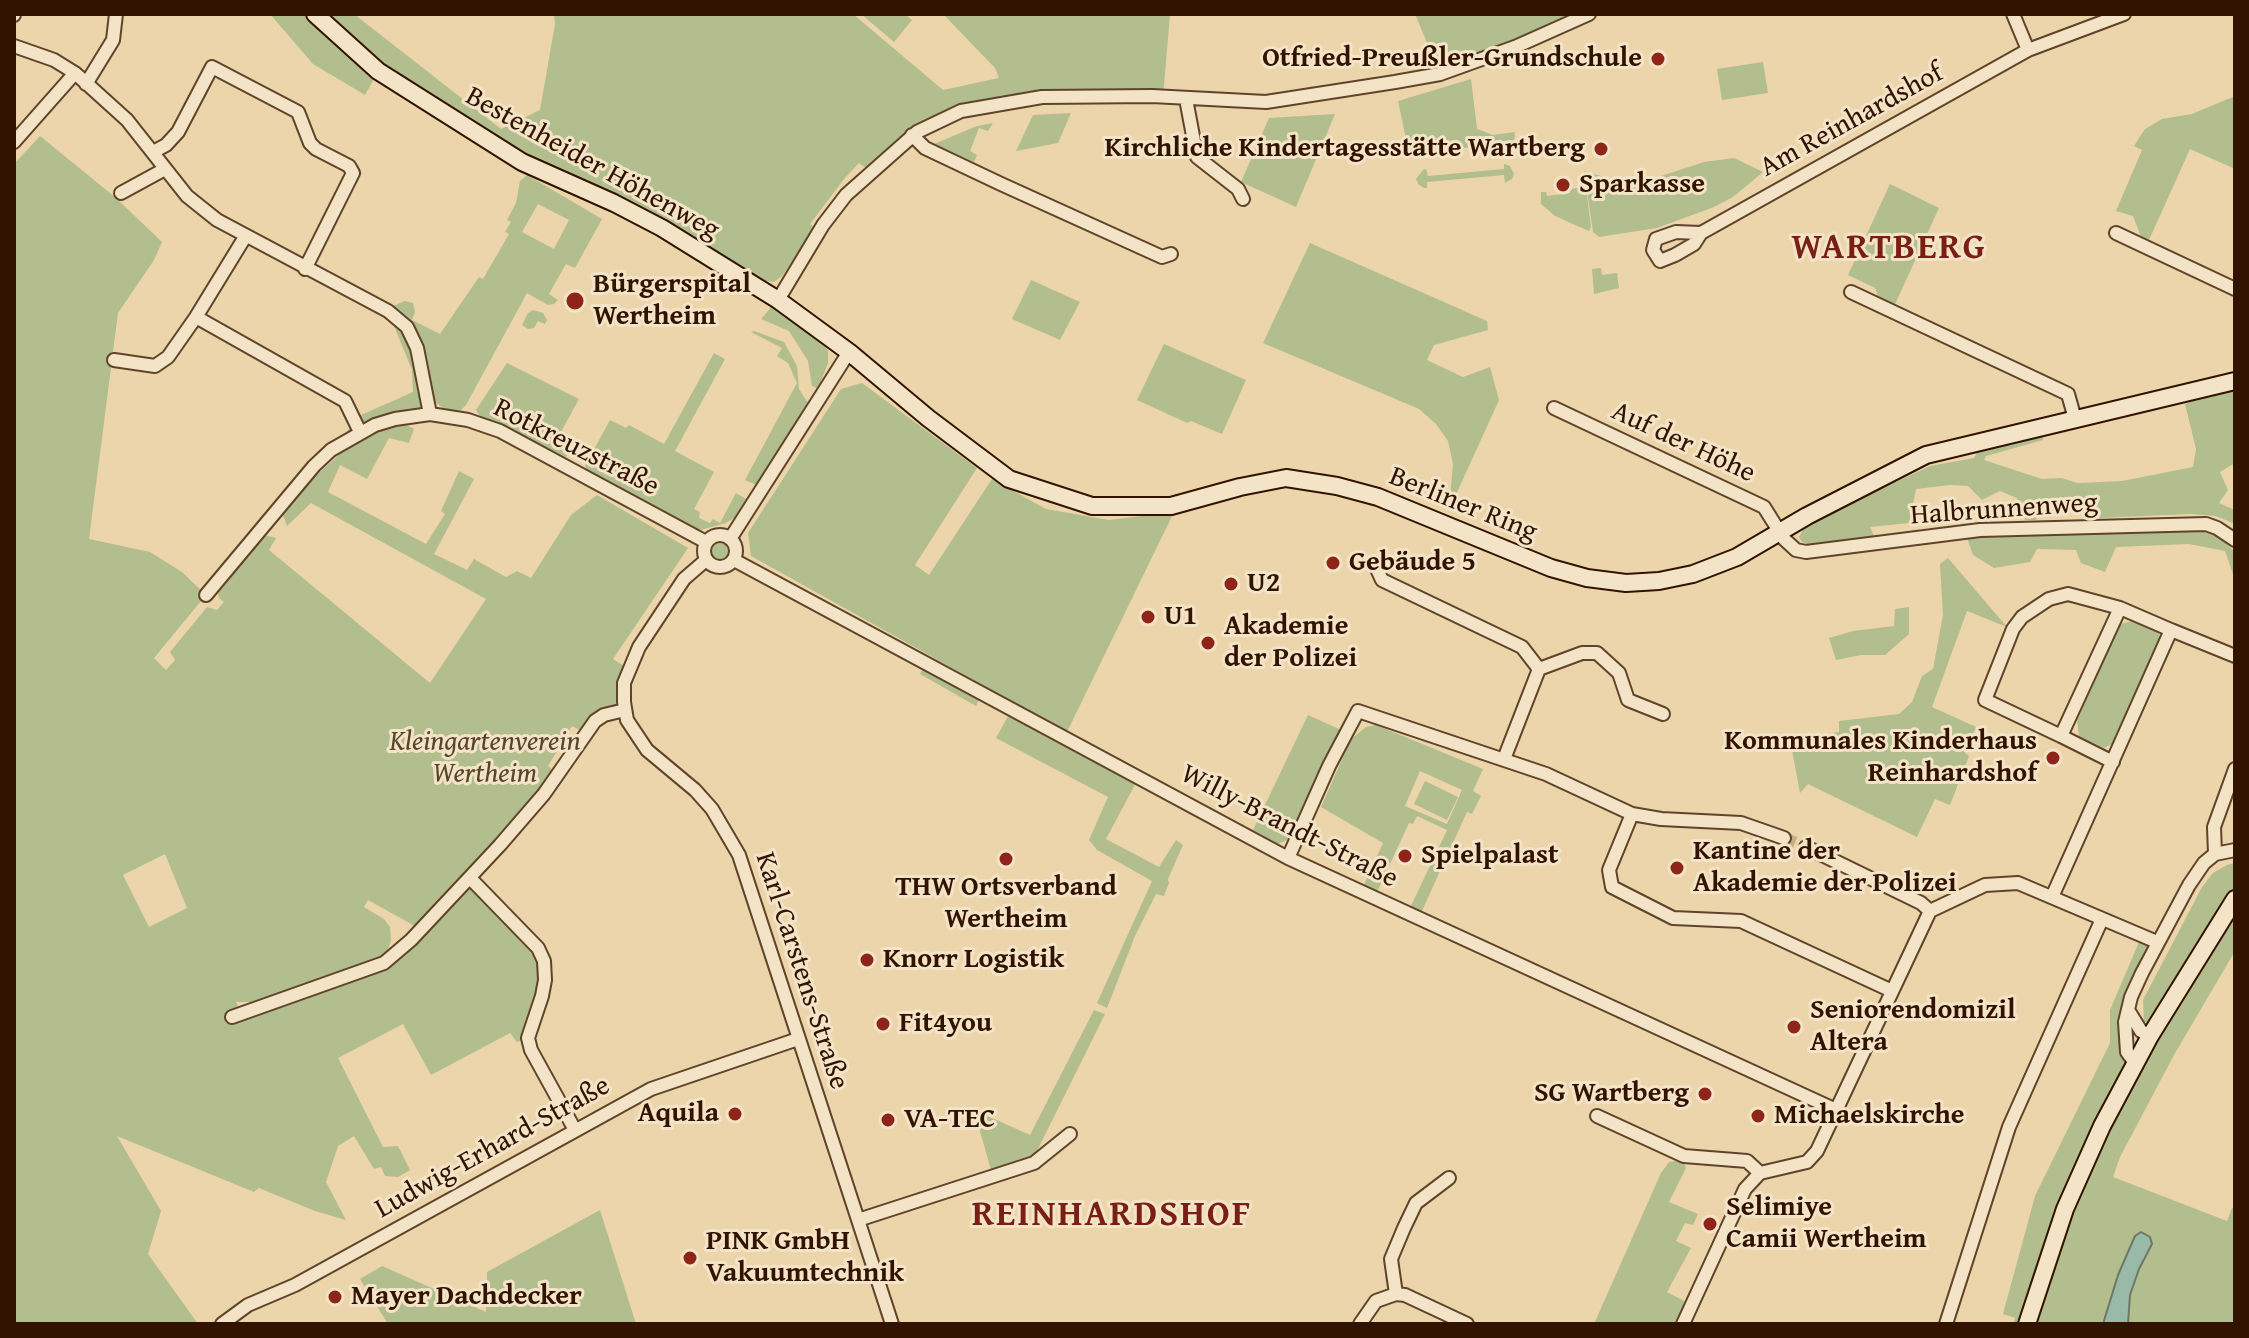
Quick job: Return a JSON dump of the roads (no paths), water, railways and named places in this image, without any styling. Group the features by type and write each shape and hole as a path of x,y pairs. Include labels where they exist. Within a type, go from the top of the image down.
{"street":[{"path":"86,84 113,40 116,14"},
{"name":"Bestenheider Höhenweg","path":"315,14 378,71 522,162 662,228 778,300 849,352"},
{"path":"778,300 823,225 846,195 912,135 961,111 1042,97 1152,96 1266,102 1440,74 1515,47 1589,14"},
{"path":"2013,14 2028,50"},
{"name":"Am Reinhardshof","path":"1701,233 2028,50 2124,14"},
{"path":"14,46 54,60 75,73 127,120 199,207 245,237 388,311 407,327 420,360 430,414"},
{"path":"153,152 166,145 178,132 212,67 298,112 310,143 349,166 353,173 305,269"},
{"path":"14,142 75,73"},
{"path":"1186,99 1197,157 1238,189 1243,199"},
{"path":"912,135 930,152 1162,257 1171,254"},
{"path":"121,193 165,169"},
{"path":"2116,233 2235,289"},
{"path":"114,360 155,366 168,357 245,237"},
{"path":"1851,292 2068,394 2075,419"},
{"path":"196,317 345,401 360,432"},
{"path":"730,539 849,352"},
{"name":"Berliner Ring","path":"849,352 928,418 1009,479 1092,506 1171,506 1286,478 1337,486 1378,497 1551,568 1587,578 1626,583 1659,581 1703,570 1737,557 1807,516 1926,455 2235,381"},
{"name":"Auf der Höhe","path":"1554,408 1764,507 1781,534"},
{"name":"Rotkreuzstraße","path":"206,595 314,466 331,450 360,432 395,419 430,414 468,420 500,431 706,542"},
{"name":"Halbrunnenweg","path":"1781,534 1796,550 1806,552 1980,530 2206,524 2235,540"},
{"path":"716,536 730,539 736,549 734,560 718,568 706,560 703,552 706,542 716,536"},
{"path":"232,1017 384,963 411,940 544,794 595,721 604,715 625,710 624,683 639,647 684,579 706,560"},
{"name":"Willy-Brandt-Straße","path":"734,560 1288,858 1836,1110"},
{"path":"1376,567 1382,580 1522,647 1539,669"},
{"path":"2113,762 1985,700 2013,629 2022,617 2049,599 2068,594 2120,608 2235,656"},
{"path":"2061,736 2120,608"},
{"path":"2052,897 2171,630"},
{"path":"1504,759 1539,669 1582,653 1597,653 1619,673 1628,700 1663,714"},
{"name":"Karl-Carstens-Straße","path":"625,710 637,739 712,809 739,855 892,1324"},
{"path":"1288,858 1334,755 1358,711 1546,774 1632,814 1661,819 1741,823 1784,838"},
{"path":"2215,854 2214,827 2235,769"},
{"path":"1632,814 1609,870 1612,887 1673,918 1741,921 1892,991"},
{"path":"1806,847 1921,903 1930,911"},
{"path":"2135,1063 2127,1052 2125,1022 2131,997 2157,942 2204,863 2215,854 2235,850"},
{"path":"470,878 538,948 544,961 545,980 528,1038 531,1050 575,1130"},
{"path":"1683,1324 1745,1189 1760,1173 1807,1162 1817,1151 1930,911 1974,889 1995,883 2018,883 2157,942"},
{"path":"2027,1324 2080,1171 2150,1036 2235,899"},
{"path":"1946,1324 2009,1127 2102,919"},
{"path":"2128,1010 2141,1031 2150,1036"},
{"name":"Ludwig-Erhard-Straße","path":"222,1324 248,1305 295,1285 651,1089 798,1039"},
{"path":"1597,1116 1684,1156 1747,1161 1760,1173"},
{"path":"858,1220 1034,1163 1070,1134"},
{"path":"1396,1294 1391,1259 1404,1228 1416,1203 1449,1178"},
{"path":"1360,1324 1376,1301 1396,1294 1405,1295 1467,1324"}],"tunnel":[{"path":"1784,838 1806,847"}],"place":[{"name":"Otfried-Preußler-Grundschule","path":"1658,59"},
{"name":"Kirchliche Kindertagesstätte Wartberg","path":"1601,149"},
{"name":"Sparkasse","path":"1563,185"},
{"name":"Bürgerspital Wertheim","path":"575,301"},
{"name":"Gebäude 5","path":"1333,563"},
{"name":"U2","path":"1231,584"},
{"name":"U1","path":"1148,617"},
{"name":"Akademie der Polizei","path":"1208,643"},
{"name":"Kommunales Kinderhaus Reinhardshof","path":"2053,758"},
{"name":"Spielpalast","path":"1405,856"},
{"name":"THW Ortsverband Wertheim","path":"1006,859"},
{"name":"Kantine der Akademie der Polizei","path":"1677,868"},
{"name":"Knorr Logistik","path":"867,960"},
{"name":"Fit4you","path":"883,1024"},
{"name":"Seniorendomizil Altera","path":"1794,1027"},
{"name":"SG Wartberg","path":"1705,1094"},
{"name":"Aquila","path":"735,1114"},
{"name":"Michaelskirche","path":"1758,1116"},
{"name":"VA-TEC","path":"888,1120"},
{"name":"Selimiye Camii Wertheim","path":"1710,1224"},
{"name":"PINK GmbH Vakuumtechnik","path":"690,1258"},
{"name":"Mayer Dachdecker","path":"335,1297"}],"district":[{"name":"WARTBERG","path":"1889,249"},
{"name":"REINHARDSHOF","path":"1112,1216"}],"park label":[{"name":"Kleingartenverein Wertheim","path":"485,759"}]}
